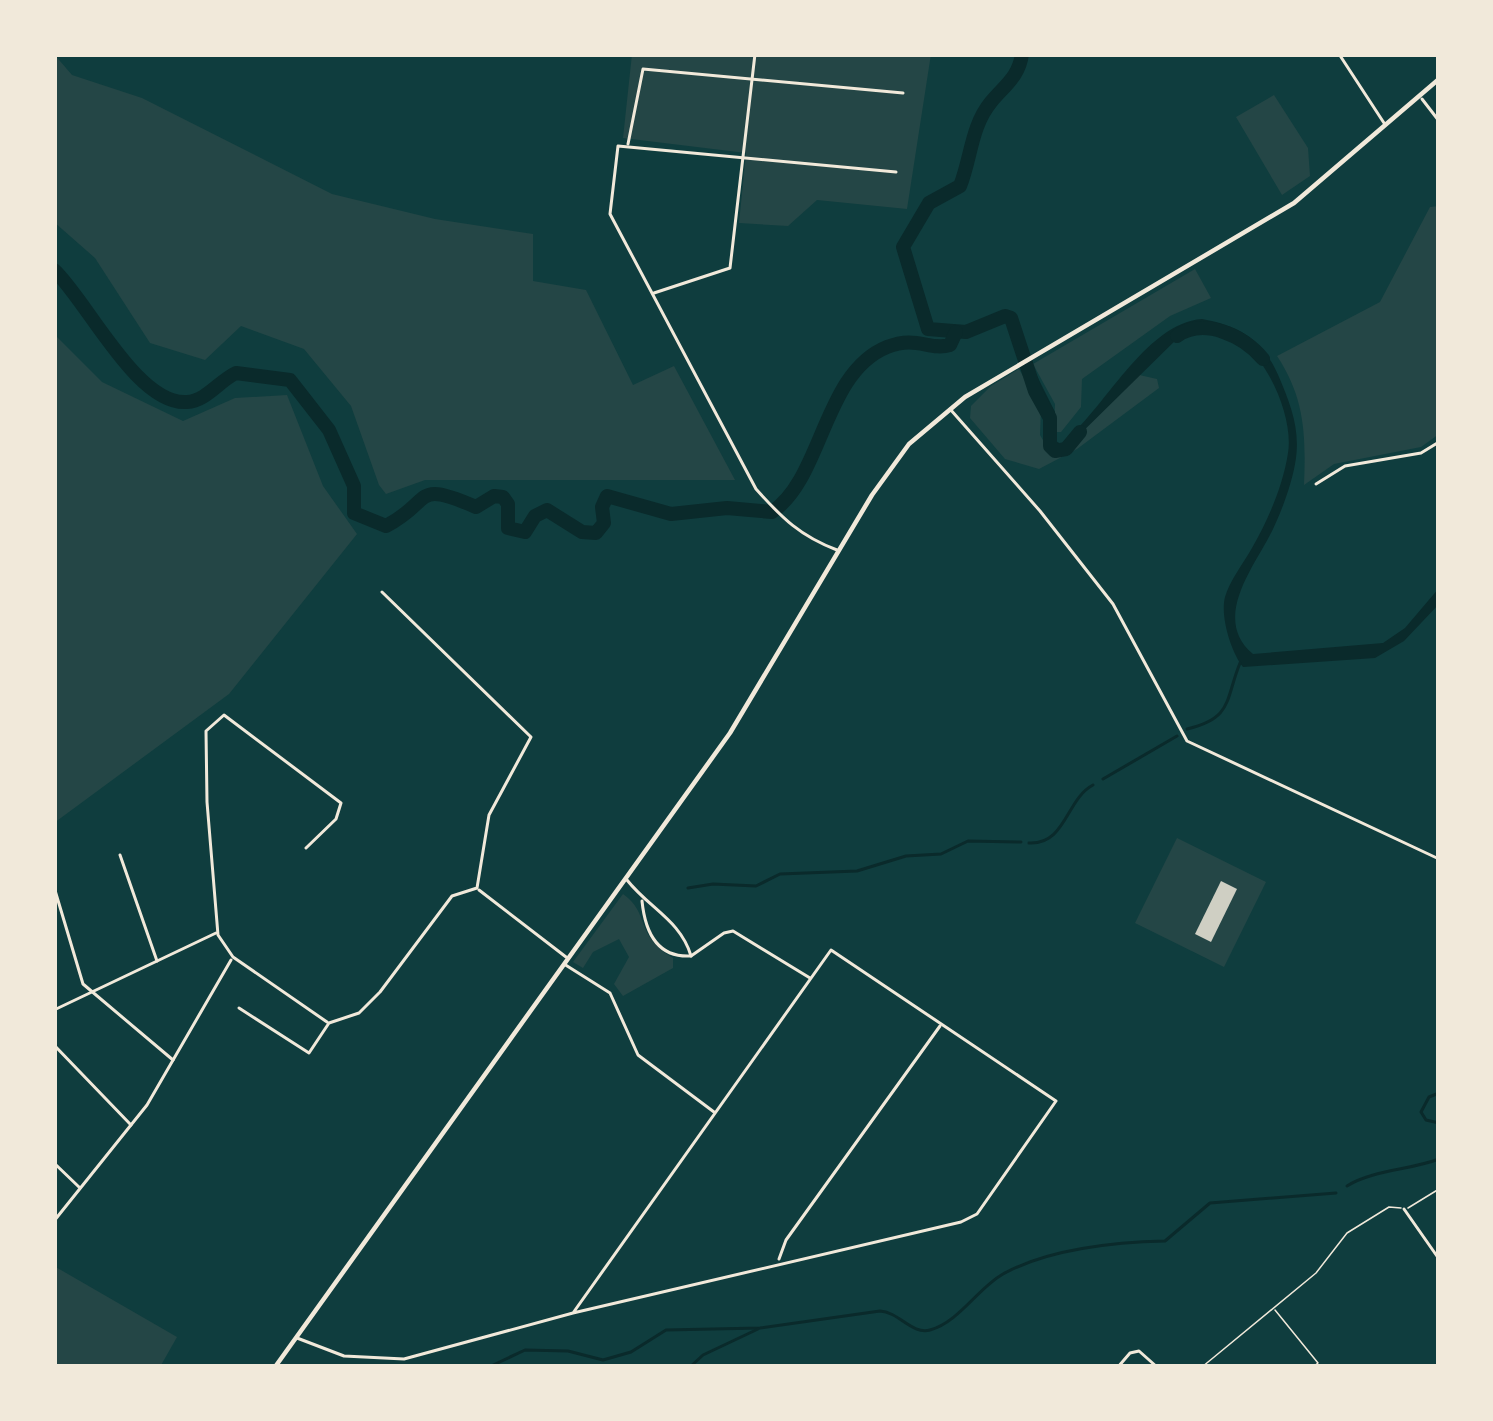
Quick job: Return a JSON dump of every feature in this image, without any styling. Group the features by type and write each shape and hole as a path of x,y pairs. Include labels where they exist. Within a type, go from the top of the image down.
{"main road":[{"path":"275,1367 761,686 895,460 949,408 997,377 1294,203 1439,80"}],"street":[{"path":"652,294 730,268 754,54"},
{"path":"1340,54 1386,126"},
{"path":"628,144 643,69 904,93"},
{"path":"1420,96 1439,121"},
{"path":"839,550 789,527 756,489 610,214 618,146 896,172"},
{"path":"949,408 1040,511 1113,604 1186,741 1439,859"},
{"path":"1316,484 1345,466 1421,452 1439,442"},
{"path":"382,592 531,737 489,815 477,888"},
{"path":"306,848 336,819 341,803 224,715 206,731 218,932 232,957 328,1023"},
{"path":"119,855 157,961"},
{"path":"626,878 642,899 686,936 691,956"},
{"path":"54,887 83,984 173,1060"},
{"path":"477,888 610,993 638,1055 716,1113"},
{"path":"239,1008 309,1053 328,1023 359,1013 380,992 452,896 477,888"},
{"path":"642,899 653,941 676,957 691,956 733,931 811,979"},
{"path":"54,1010 218,932"},
{"path":"296,1338 344,1356 433,1354 467,1339 961,1222 977,1214 1056,1101 831,950 573,1313"},
{"path":"54,1221 131,1125 232,957"},
{"path":"778,1262 786,1240 941,1024"},
{"path":"54,1045 131,1125"},
{"path":"54,1163 81,1188"},
{"path":"1404,1210 1439,1259"},
{"path":"1118,1367 1133,1351 1144,1353 1157,1367"},
{"path":"379,1358 386,1367"}],"lane":[{"path":"1202,1367 1316,1273 1347,1233 1389,1207 1404,1210 1439,1189"},
{"path":"1274,1309 1318,1363 1313,1367"}],"shaded area":[{"path":"54,54 72,75 142,98 332,194 435,219 533,234 533,281 586,290 633,385 674,366 735,480 425,480 386,494 351,406 304,349 241,326 205,360 150,343 95,258 54,222"},
{"path":"632,54 931,54 907,209 817,200 788,226 739,223 746,153 623,138"},
{"path":"1274,95 1308,148 1310,176 1282,195 1236,117"},
{"path":"1439,206 1439,434 1421,447 1334,464 1304,485 1302,418 1277,356 1380,302 1430,207"},
{"path":"1195,269 1211,298 1170,316 1082,379 1081,407 1061,432 1054,432 1055,404 1033,364"},
{"path":"1202,319 1239,331 1266,353 1287,396 1297,436 1295,467 1284,503 1240,592 1236,624 1241,640 1253,654 1383,643 1405,628 1439,588 1439,604 1404,641 1375,658 1243,667 1234,652 1225,624 1225,597 1274,502 1286,465 1288,433 1284,410 1262,364 1228,332 1207,327 1185,331 1067,447 1049,443 1050,418 1027,374 1034,370 1055,412 1054,440 1061,444 1143,352 1181,324"},
{"path":"54,334 102,382 183,421 235,398 287,395 323,486 357,534 229,694 54,823"},
{"path":"1019,369 1041,408 1040,435 1048,449 1068,444 1135,374 1157,379 1159,388 1077,449 1039,469 1005,459 970,418 971,406 991,386"},
{"path":"1177,838 1266,882 1224,967 1135,923"},
{"path":"623,894 637,909 653,941 673,958 673,968 623,996 614,984 629,957 619,939 593,952 583,968 573,962"},
{"path":"54,1266 177,1337 160,1367 54,1367"}],"building":[{"path":"1221,881 1237,889 1211,942 1195,934"}],"waterway":[{"path":"1022,54 1014,75 979,121 960,186 929,203 903,247 928,329 966,332 1005,316 1011,318 1035,391 1050,418 1050,446 1055,451 1066,449 1080,432"},
{"path":"54,270 131,370 168,399 194,401 236,373 290,380 329,430 354,486 354,513 386,526 432,494 476,507 494,496 503,497 508,504 508,528 525,532 535,516 547,510 582,532 596,533 604,523 602,507 607,496 671,514 727,508 772,512 802,476 836,402 866,360 897,344 950,345 956,332"},
{"path":"1177,336 1199,328 1223,332 1263,359"},
{"path":"1187,729 1220,713 1240,663"},
{"path":"1103,779 1177,736"},
{"path":"1029,843 1051,837 1093,785"},
{"path":"688,888 756,886 780,874 857,871 906,856 941,854 968,841 1021,842"},
{"path":"1439,1093 1429,1097 1421,1112 1426,1120 1439,1123"},
{"path":"1347,1186 1439,1159"},
{"path":"489,1367 525,1350 568,1351 603,1360 631,1352 666,1330 760,1328 880,1311 917,1329 930,1330 950,1320 1003,1274 1040,1258 1104,1245 1165,1241 1210,1203 1336,1193"},
{"path":"690,1367 703,1355 758,1329"}]}
